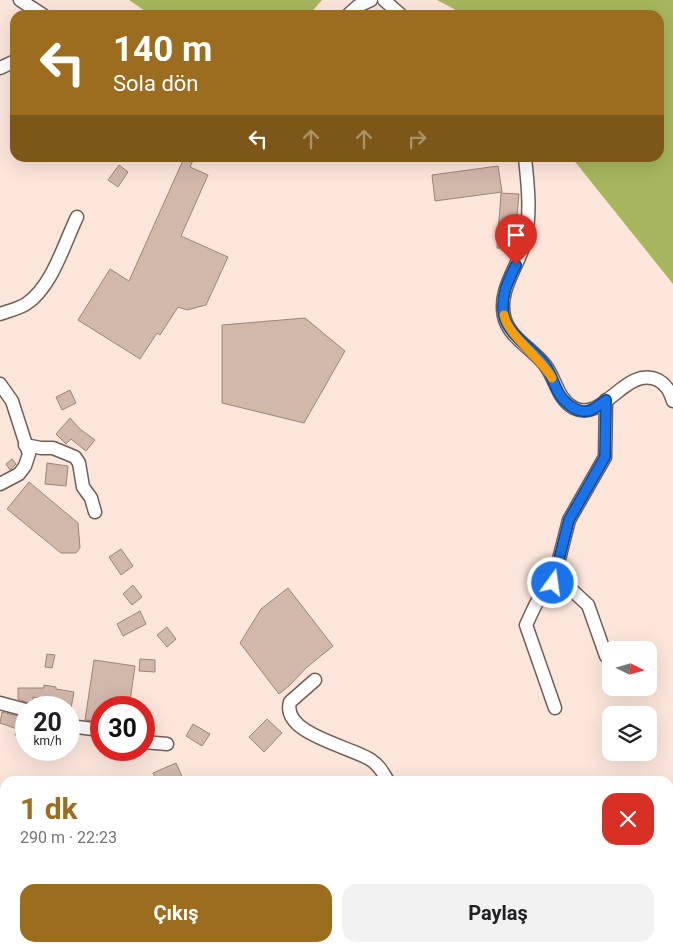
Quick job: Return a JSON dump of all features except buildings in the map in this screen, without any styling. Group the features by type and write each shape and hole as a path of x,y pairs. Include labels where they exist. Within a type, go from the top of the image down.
{"street":[{"path":"20,0 35,10"},
{"path":"354,10 371,0"},
{"path":"384,0 395,10"},
{"path":"525,162 528,222 525,240 504,294 502,304 504,318 514,333 545,364 563,400 573,408 583,412 593,409 640,377 651,378 660,382 670,390 673,401"},
{"path":"0,314 24,306 41,291 54,269 77,216"},
{"path":"0,384 12,401 29,454 19,474 0,484"},
{"path":"553,583 569,520 605,457 606,400"},
{"path":"25,444 41,448 53,448 75,457 79,463 83,487 91,498 96,512"},
{"path":"555,708 526,625 542,592 553,583 562,581 588,605 602,645"},
{"path":"315,680 290,702 289,713 291,718 316,737 363,755 379,767 385,776"},
{"path":"0,703 15,707"},
{"path":"155,743 167,744"}],"green space":[{"path":"129,0 322,0 313,10 144,10"},
{"path":"437,0 673,0 673,284 575,162 664,162 664,10 454,9"}],"slow traffic":[{"path":"504,315 514,333 545,364 552,378"}],"route":[{"path":"516,265 502,304 504,318 514,333 545,364 563,400 573,408 583,412 593,409 606,400 605,457 569,520 553,583"}]}
